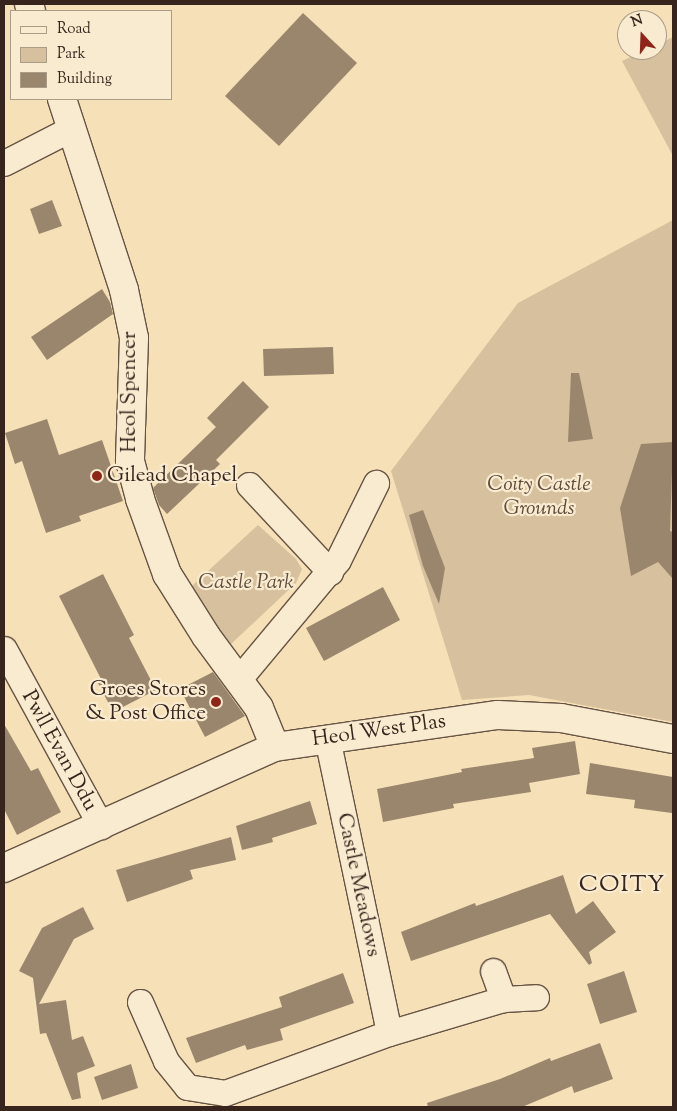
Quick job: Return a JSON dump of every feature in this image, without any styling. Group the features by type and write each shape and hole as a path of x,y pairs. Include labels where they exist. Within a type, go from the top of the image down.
{"street":[{"name":"Heol Spencer","path":"62,100 124,290 134,338 130,461 140,499 167,574 259,708 276,747"},
{"path":"4,162 72,128"},
{"path":"238,680 330,572 376,483"},
{"path":"249,485 330,572"},
{"name":"Pwll Evan Ddu","path":"4,649 100,826"},
{"name":"Heol West Plas","path":"4,868 276,747 326,738 498,715 561,718 673,739"},
{"name":"Castle Meadows","path":"326,738 389,1033"},
{"path":"493,971 503,999"},
{"path":"140,1002 166,1061 187,1087 245,1096 389,1033 503,999 536,997"}],"green space":[{"path":"673,37 673,156 622,61 667,60 667,40"},
{"name":"Coity Castle Grounds","path":"673,220 673,722 529,695 462,700 391,471 518,303"},
{"name":"Castle Park","path":"258,525 296,559 302,569 296,583 229,646 181,596"}],"building":[{"path":"303,13 357,63 279,146 225,96"},
{"path":"52,200 62,226 39,234 30,209"},
{"path":"102,289 110,302 113,314 47,360 31,337"},
{"path":"333,347 334,374 264,376 263,349"},
{"path":"571,373 579,373 593,439 568,442"},
{"path":"243,381 269,407 216,460 220,464 167,514 159,505 153,488 216,427 207,418"},
{"path":"47,419 59,455 102,440 123,501 79,516 81,521 46,533 22,461 15,464 5,433"},
{"path":"673,442 670,531 673,532 673,579 658,562 631,576 620,508 641,444"},
{"path":"423,510 445,568 439,604 423,566 409,515"},
{"path":"103,574 134,635 129,638 156,690 113,712 98,683 102,681 59,596"},
{"path":"383,587 400,620 324,661 306,628"},
{"name":"Groes Stores & Post Office","path":"213,672 245,716 205,737 180,689"},
{"path":"4,724 31,771 38,768 61,812 17,835 4,809"},
{"path":"575,741 580,774 529,783 531,792 453,804 454,808 383,822 377,789 462,772 461,769 534,758 532,748"},
{"path":"590,763 673,777 672,813 634,808 635,800 586,794"},
{"path":"310,801 317,824 272,838 273,842 242,850 236,826"},
{"path":"231,837 236,860 190,870 193,879 127,902 116,870"},
{"path":"563,875 576,914 593,901 616,932 589,952 592,963 589,965 550,914 411,961 401,932 475,903 476,906"},
{"path":"83,907 94,929 74,939 39,1004 66,1000 72,1040 83,1036 95,1066 77,1073 81,1098 72,1100 46,1033 40,1034 33,978 19,971 42,928"},
{"path":"624,971 637,1012 600,1024 587,984"},
{"path":"343,973 354,1003 280,1029 283,1040 247,1050 245,1045 196,1063 186,1038 282,1007 279,997"},
{"path":"600,1043 613,1079 574,1093 572,1086 522,1107 428,1107 427,1103 500,1079 550,1058 551,1061"},
{"path":"131,1064 138,1088 102,1100 94,1077"}],"place":[{"name":"Gilead Chapel","path":"97,476"},
{"name":"Groes Stores & Post Office","path":"216,702"}],"district":[{"name":"COITY","path":"622,886"}]}
